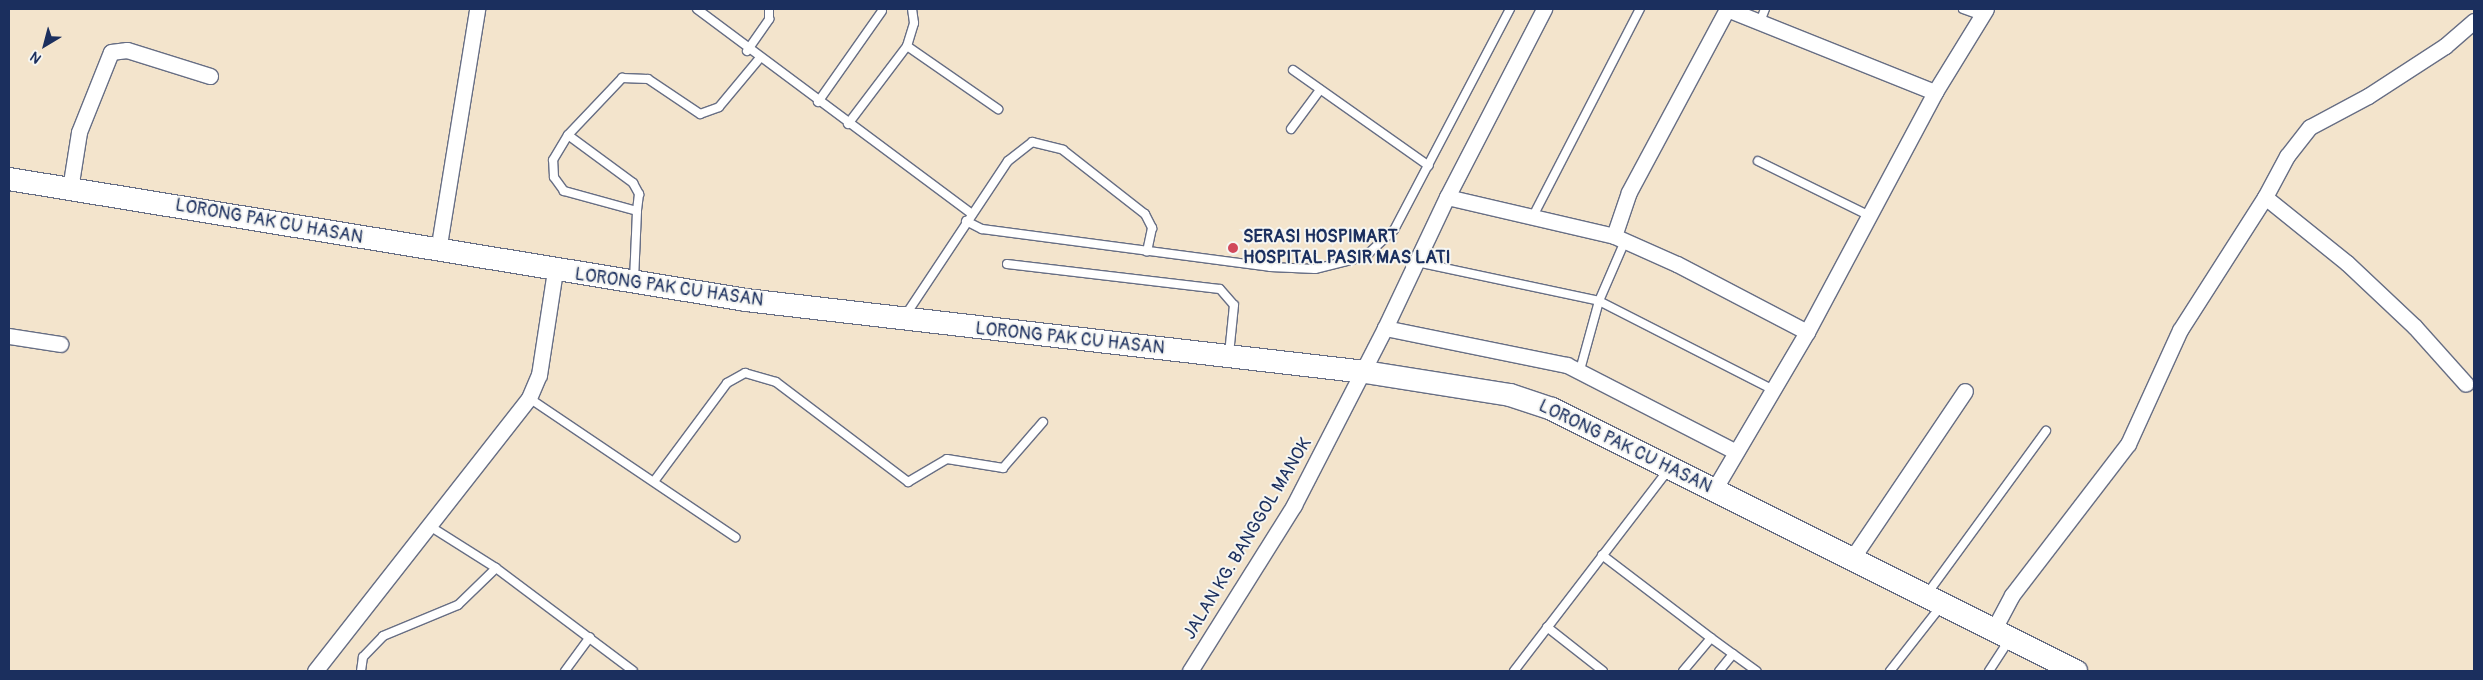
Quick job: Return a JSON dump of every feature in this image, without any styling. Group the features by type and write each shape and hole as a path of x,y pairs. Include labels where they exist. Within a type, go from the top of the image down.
{"street":[{"path":"438,251 477,9"},
{"name":"JALAN KG. BANGGOL MANOK","path":"1190,671 1294,505 1365,372 1447,197 1544,9"},
{"path":"1619,239 1629,192 1727,9 1763,15 1935,92"},
{"path":"1714,490 1734,451 1807,332 1935,92 1984,12"},
{"path":"2004,632 2012,595 2128,444 2180,330 2264,197 2287,156 2310,127 2368,96 2445,46 2474,21"},
{"path":"70,189 79,132 111,52 127,50 210,76"},
{"name":"LORONG PAK CU HASAN","path":"9,179 555,271 903,320 1365,372 1510,395 1552,409 2004,632 2076,671"},
{"path":"1447,197 1619,239 1807,332"},
{"path":"2264,197 2361,276 2416,327 2466,384"},
{"path":"315,671 427,524 529,398 542,357 555,271"},
{"path":"1385,328 1547,358 1580,370 1734,451"},
{"path":"9,336 60,344"},
{"path":"1853,557 1965,391"}],"lane":[{"path":"697,9 759,59 848,124 982,229 1270,267 1335,266 1384,242 1429,166 1510,9"},
{"path":"748,50 769,19 769,9"},
{"path":"848,124 907,46 914,23 912,9"},
{"path":"1532,218 1640,9"},
{"path":"1963,9 1984,12"},
{"path":"818,102 882,11"},
{"path":"907,46 998,109"},
{"path":"637,211 564,191 557,185 553,160 568,135 622,78 648,80 688,110 708,113 719,107 759,59"},
{"path":"1293,70 1429,166"},
{"path":"1291,129 1320,90"},
{"path":"568,135 636,186 637,211 634,282"},
{"path":"903,320 969,218 1017,151 1042,142 1063,150 1145,214 1152,228 1147,251"},
{"path":"1758,161 1870,216"},
{"path":"1580,370 1619,239"},
{"path":"1416,262 1599,301 1772,389"},
{"path":"1006,264 1220,290 1234,305 1229,356"},
{"path":"655,480 727,383 746,373 776,382 908,482 947,458 1003,468 1043,422"},
{"path":"529,398 655,480 735,537"},
{"path":"1890,671 1935,598 2046,431"},
{"path":"1514,671 1670,467"},
{"path":"427,524 496,568 633,671"},
{"path":"1602,555 1756,671"},
{"path":"361,671 363,658 383,636 458,605 496,568"},
{"path":"1547,627 1603,671"},
{"path":"1989,671 2004,632"},
{"path":"565,671 590,637"},
{"path":"1683,671 1711,638"},
{"path":"1719,671 1733,654"}],"place":[{"name":"SERASI HOSPIMART HOSPITAL PASIR MAS LATI","path":"1233,248"}]}
